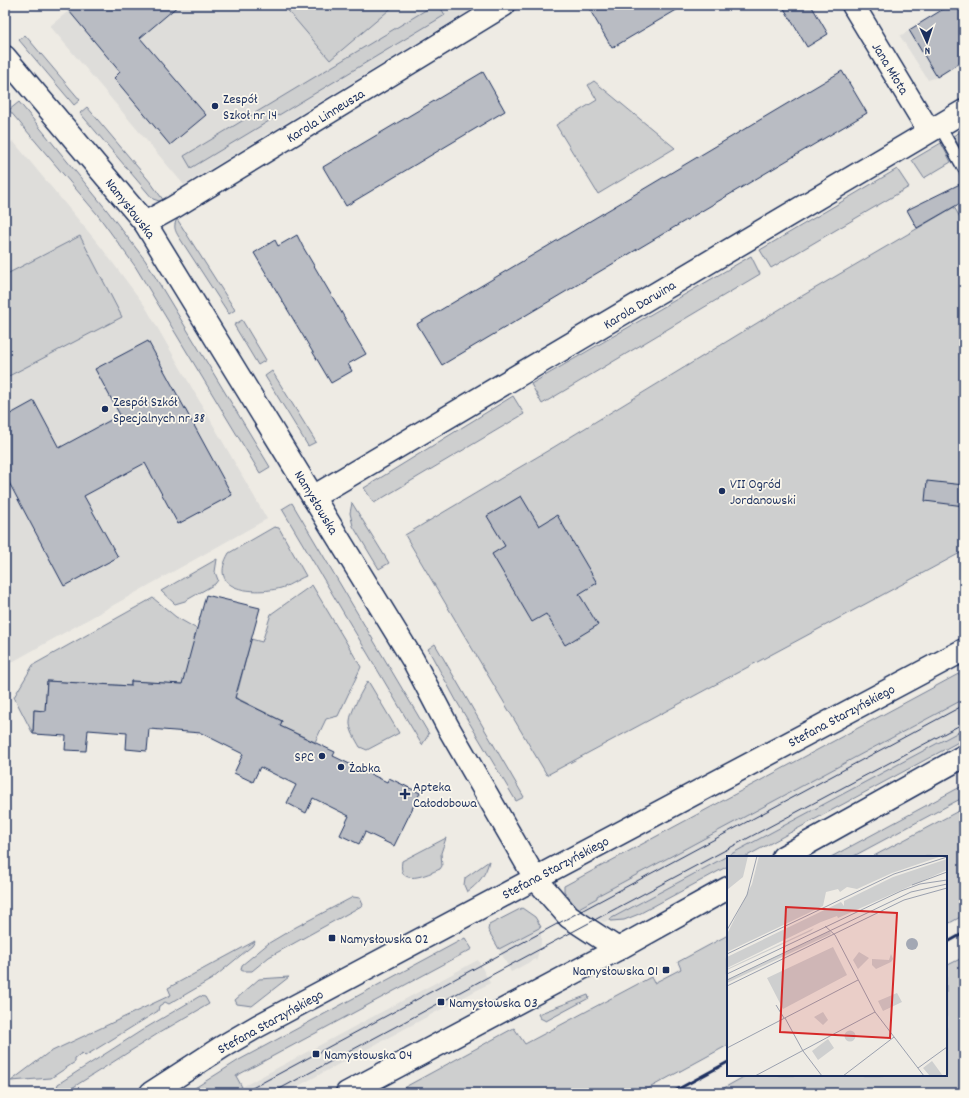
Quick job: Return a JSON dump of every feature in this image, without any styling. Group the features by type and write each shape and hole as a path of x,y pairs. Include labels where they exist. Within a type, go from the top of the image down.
{"street":[{"name":"Karola Linneusza","path":"145,223 174,207 504,5"},
{"name":"Jana Młota","path":"853,5 934,128"},
{"name":"Namysłowska","path":"5,57 145,223 413,660 448,727 535,878 569,917 618,949"},
{"name":"Karola Darwina","path":"313,497 964,111"},
{"name":"Stefana Starzyńskiego","path":"151,1093 222,1047 258,1026 964,650"},
{"path":"785,856 964,756"},
{"path":"347,1093 618,949 727,889"}],"lane":[{"path":"934,128 964,169"}],"shaded area":[{"name":"Zespół Szkoł nr 14","path":"76,5 479,5 184,185 50,26"},
{"path":"395,5 330,60 284,6"},
{"path":"434,5 439,5 445,15 191,168 184,156"},
{"path":"950,5 964,5 964,60 938,77 928,80 900,36"},
{"path":"25,35 80,100 74,105 19,40"},
{"path":"594,81 675,148 598,194 556,125 597,100 588,85"},
{"path":"19,102 106,209 145,260 270,467 260,473 135,266 97,214 9,110"},
{"path":"87,107 151,183 164,201 153,199 80,113"},
{"path":"964,130 964,153 953,136"},
{"name":"Zespół Szkół Specjalnych nr 38","path":"13,141 101,247 145,306 267,519 5,666 5,147"},
{"path":"941,143 951,162 924,178 912,160"},
{"path":"897,169 909,187 771,268 760,250"},
{"name":"VII Ogród Jordanowski","path":"954,207 964,224 964,551 547,775 405,535 554,447 785,306"},
{"path":"177,219 235,310 229,314 178,235 175,226"},
{"path":"80,236 122,317 5,378 5,275"},
{"path":"751,256 760,274 542,404 531,384"},
{"path":"242,320 266,360 258,365 234,325"},
{"path":"272,371 316,442 308,446 265,376"},
{"path":"513,396 524,414 374,503 364,488"},
{"path":"292,503 429,734 422,745 282,509"},
{"path":"352,503 389,563 379,569 353,526 350,513"},
{"path":"274,527 279,528 306,576 285,587 255,591 235,587 228,582 224,575 224,566 229,553"},
{"path":"217,559 215,572 218,580 215,584 185,601 175,604 161,591"},
{"path":"312,585 361,667 338,716 326,719 315,742 280,726 282,721 227,693 229,688 238,690 251,639 262,642 271,614"},
{"path":"153,598 176,617 197,629 192,685 131,681 131,686 47,681 45,711 34,710 33,734 14,697 33,665"},
{"path":"435,644 524,797 516,801 457,702 428,649"},
{"path":"964,671 964,699 597,896 597,898 577,909 564,891 564,886"},
{"path":"368,681 399,733 367,750 360,747 352,731 350,721 354,707"},
{"path":"964,699 964,729 604,922 577,909 597,898 596,896"},
{"path":"964,729 964,739 747,856 727,856"},
{"path":"964,785 964,797 854,856 833,856"},
{"path":"964,808 964,915 947,924 947,856 874,856"},
{"path":"446,838 441,853 442,866 440,869 415,877 404,875 402,870 402,861"},
{"path":"727,856 727,867 639,914 624,920 611,921 610,919"},
{"path":"489,861 486,871 481,879 467,892 464,885 465,878"},
{"path":"353,897 360,898 363,905 269,957 252,971 241,970 242,965 269,943"},
{"path":"522,908 535,917 541,927 499,949 488,930 489,925"},
{"path":"541,927 541,944 536,961 535,959 511,972 499,949"},
{"path":"727,936 727,1046 640,1093 394,1093 514,1028 525,1044 651,977 654,983 681,969 678,962"},
{"path":"465,938 472,949 236,1076 242,1087 231,1093 187,1093 239,1060"},
{"path":"255,941 252,946 212,979 169,1004 165,1002 159,1006 158,1011 85,1056 82,1053 75,1058 75,1062 51,1078 11,1081 48,1053 171,995 168,988"},
{"path":"964,957 964,1093 715,1093 745,1076 947,1076 947,966"},
{"path":"478,960 490,983 285,1093 231,1093"},
{"path":"289,977 252,1006 237,1004 235,1000 259,979"},
{"path":"588,995 589,998 546,1021 540,1018 538,1014"},
{"path":"200,996 205,997 209,1004 159,1033 64,1093 60,1093 57,1087 58,1084 144,1029"}],"building":[{"path":"64,5 179,5 140,38 206,115 170,145 114,78 120,72"},
{"path":"587,5 685,5 612,48"},
{"path":"782,5 811,5 828,34 807,47"},
{"path":"950,5 964,5 964,60 937,77 909,30"},
{"path":"842,71 867,113 442,365 417,324"},
{"path":"483,72 505,111 346,206 323,167"},
{"path":"964,182 964,201 917,228 907,210"},
{"path":"297,235 366,354 348,364 352,371 331,383 254,253 275,240 278,246"},
{"path":"148,341 232,495 178,524 145,463 84,496 118,557 64,586 5,475 5,417 34,401 59,448 120,415 95,369"},
{"path":"927,481 964,485 964,506 925,501"},
{"path":"521,496 539,526 557,515 597,583 579,594 598,625 565,645 546,614 532,622 492,554 505,546 487,516"},
{"path":"206,595 260,608 235,698 282,721 280,726 335,752 333,756 387,782 389,778 420,793 394,846 365,832 359,844 340,835 349,816 313,798 306,813 287,803 296,785 260,767 253,782 234,773 243,754 201,733 149,729 147,751 126,749 127,733 88,730 86,751 65,750 66,736 33,734 34,710 45,711 47,681 131,686 131,681 182,684"}],"tram line":[{"path":"243,1093 964,705"},
{"path":"272,1093 964,723"}],"railway":[{"path":"947,942 964,933"},
{"path":"671,1093 727,1063"}],"place":[{"name":"Zespół Szkoł nr 14","path":"215,106"},
{"name":"Zespół Szkół Specjalnych nr 38","path":"105,409"},
{"name":"VII Ogród Jordanowski","path":"722,491"},
{"name":"SPC","path":"322,756"},
{"name":"Żabka","path":"341,767"},
{"name":"Apteka Całodobowa","path":"405,794"},
{"name":"Namysłowska 02","path":"332,938"},
{"name":"Namysłowska 01","path":"666,970"},
{"name":"Namysłowska 03","path":"441,1002"},
{"name":"Namysłowska 04","path":"316,1054"}]}
